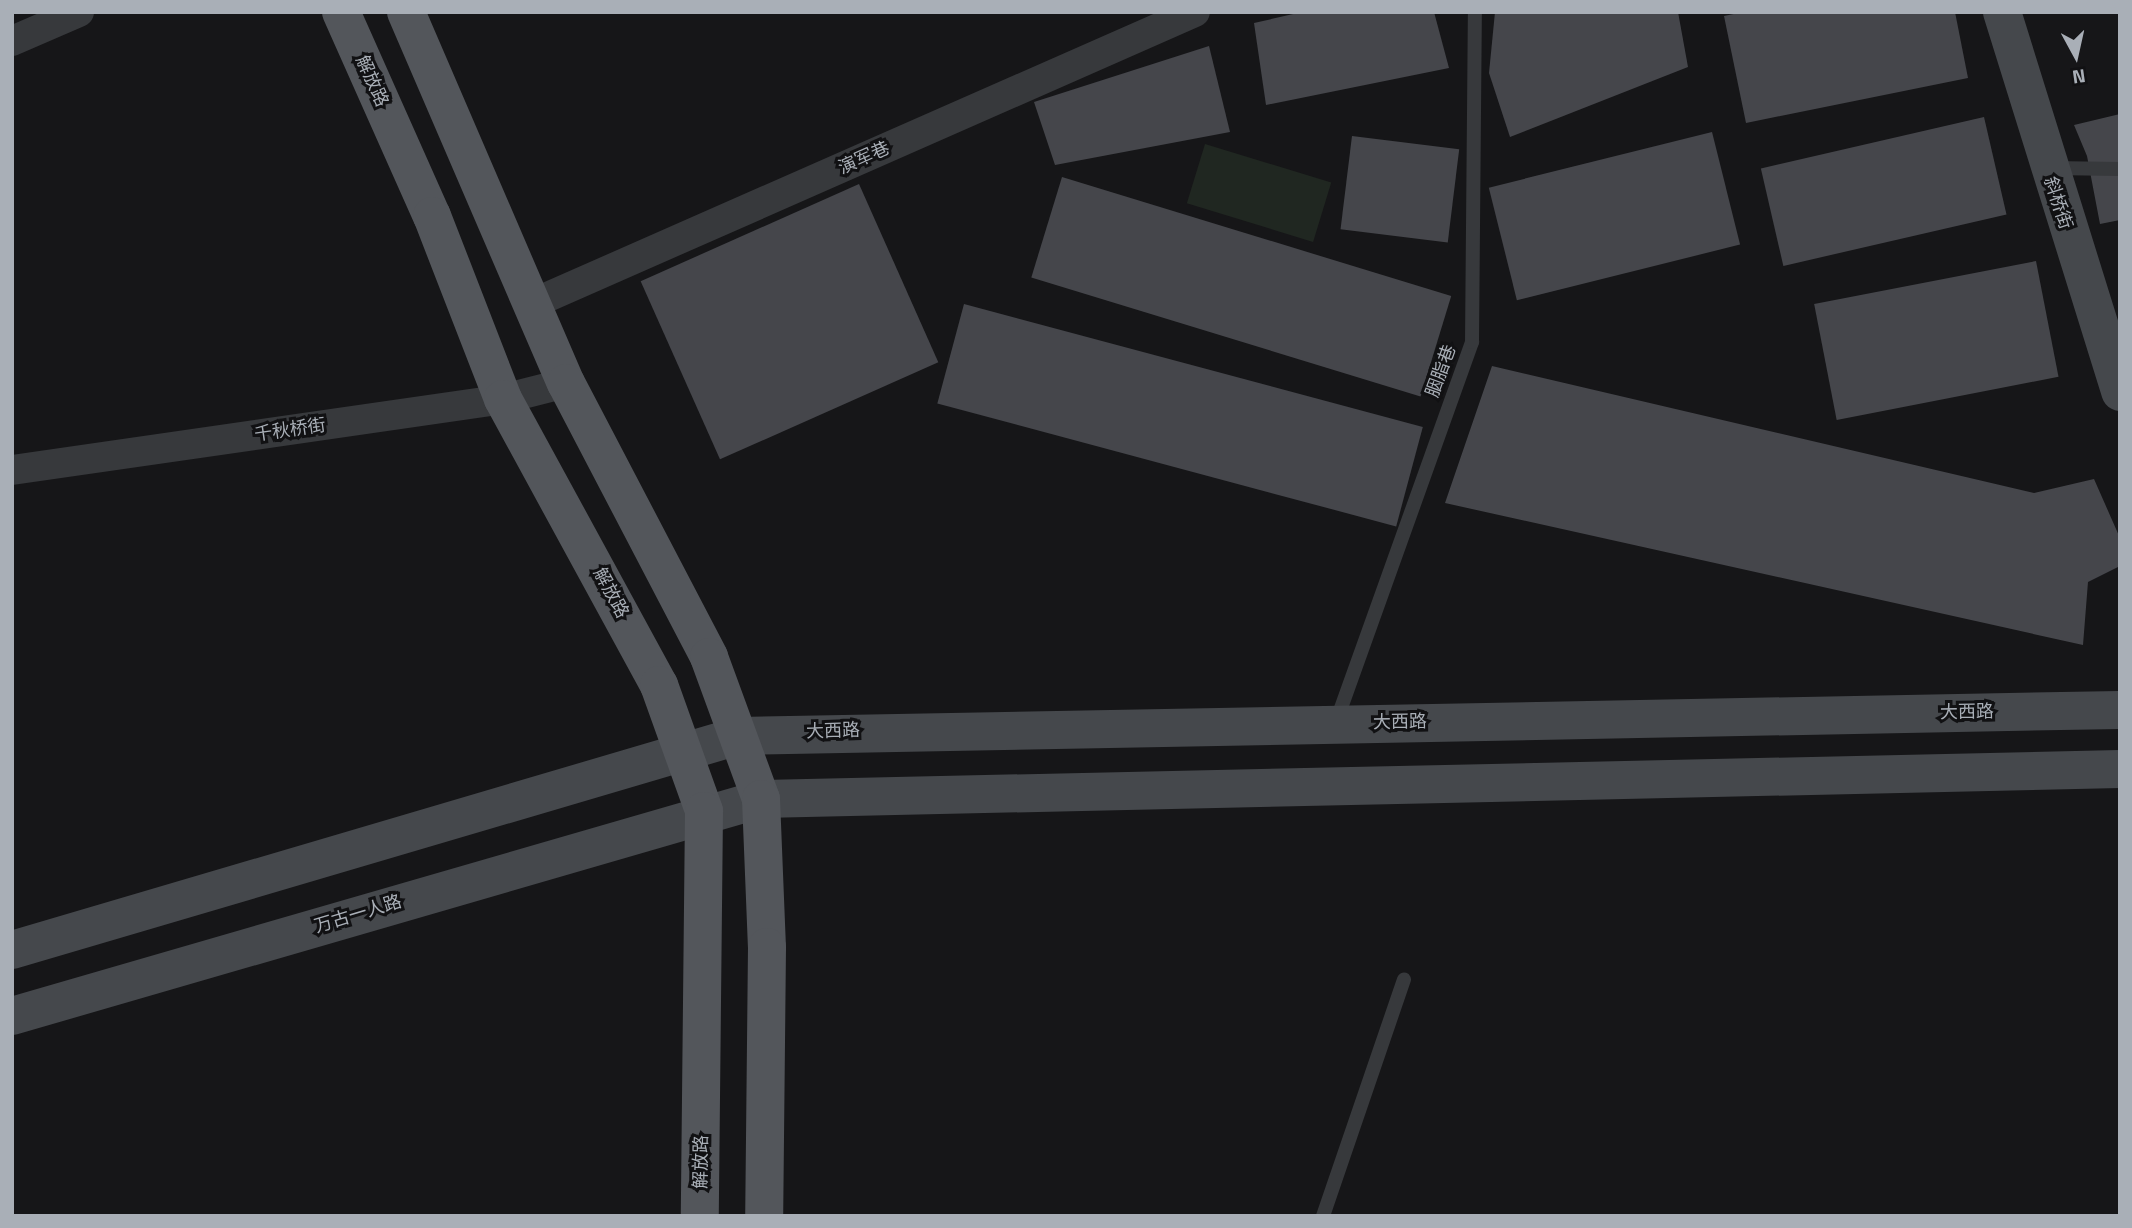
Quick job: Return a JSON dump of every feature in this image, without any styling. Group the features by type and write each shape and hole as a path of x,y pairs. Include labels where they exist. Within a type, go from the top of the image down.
{"main road":[{"name":"解放路","path":"341,12 432,216 503,398 659,685 704,811 701,1216"},
{"path":"407,12 534,303 566,383 709,657 761,799 767,947 764,1216"}],"street":[{"path":"12,41 79,12"},
{"name":"演军巷","path":"534,303 1195,12"},
{"name":"斜桥街","path":"2002,12 2046,168 2120,392"},
{"name":"千秋桥街","path":"12,471 503,398 566,383"},
{"name":"大西路","path":"682,751 738,736 2120,710"},
{"path":"12,950 682,751"},
{"path":"704,811 761,799 2120,768"},
{"name":"万古一人路","path":"12,1016 704,811"}],"lane":[{"name":"胭脂巷","path":"1335,723 1472,342 1475,12"},
{"path":"2046,168 2120,169"},
{"path":"1323,1216 1404,980"}],"shaded area":[{"path":"1205,144 1331,183 1313,242 1187,203"}],"building":[{"path":"1302,12 1434,12 1449,68 1266,105 1254,23"},
{"path":"1495,12 1678,12 1688,67 1510,137 1489,73"},
{"path":"1743,12 1955,12 1968,78 1746,123 1724,16"},
{"path":"1209,46 1230,132 1055,165 1034,102"},
{"path":"2120,114 2120,220 2100,224 2087,156 2074,125"},
{"path":"1984,117 2006,214 1783,266 1761,169"},
{"path":"1712,132 1740,245 1517,300 1489,188"},
{"path":"1352,136 1459,149 1448,242 1341,229"},
{"path":"1062,177 1451,296 1421,396 1031,277"},
{"path":"859,184 938,362 720,459 641,281"},
{"path":"2036,261 2059,377 1837,420 1814,304"},
{"path":"964,304 1423,427 1396,526 937,403"},
{"path":"1492,366 2034,493 2094,479 2120,538 2120,566 2088,582 2083,645 1445,503"}]}
